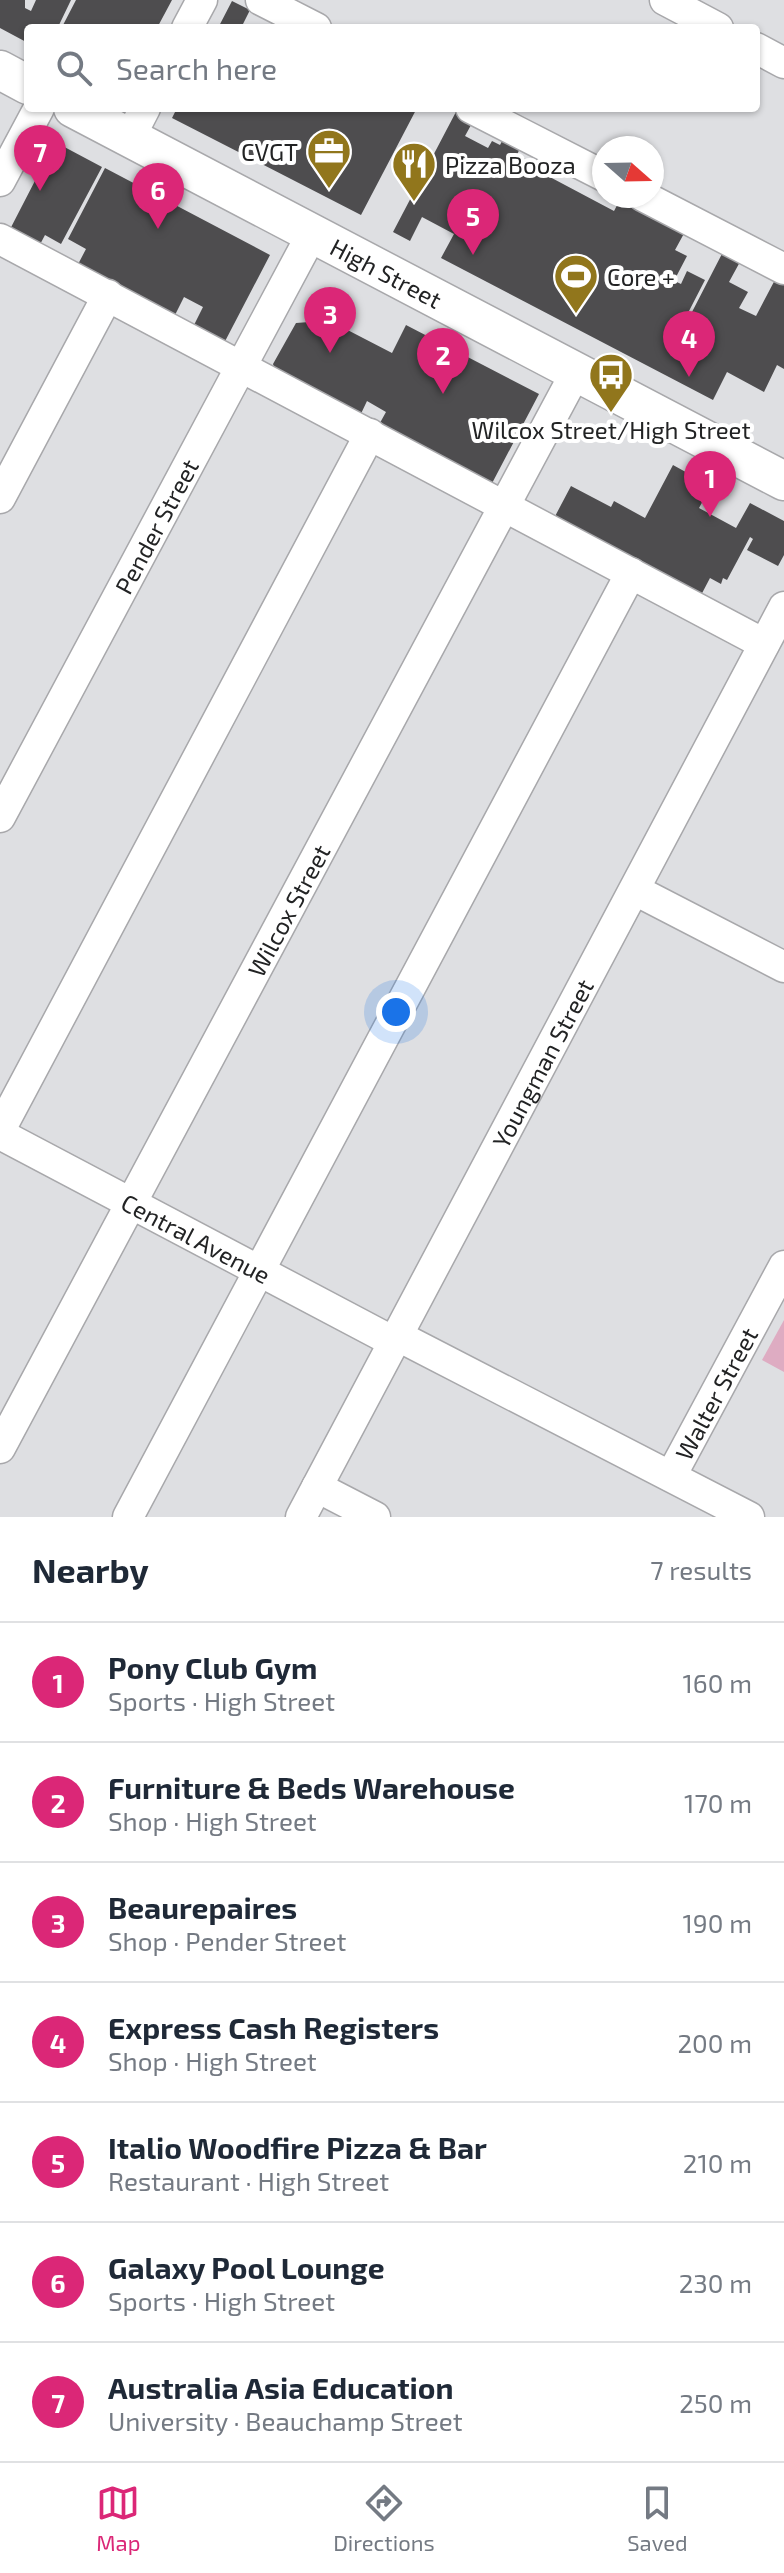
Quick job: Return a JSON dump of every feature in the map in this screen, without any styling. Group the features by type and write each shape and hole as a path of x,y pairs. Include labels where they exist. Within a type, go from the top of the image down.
{"main road":[{"path":"0,70 24,83"},
{"name":"High Street","path":"91,112 137,122 312,234 784,481"}],"street":[{"path":"189,24 202,0"},
{"path":"261,0 308,24"},
{"path":"665,0 710,24"},
{"path":"760,50 784,63"},
{"path":"0,181 37,112"},
{"path":"479,112 592,170"},
{"path":"664,207 784,269"},
{"name":"Pender Street","path":"0,817 312,234"},
{"path":"0,239 631,573 770,651"},
{"path":"0,498 108,295"},
{"name":"Wilcox Street","path":"0,1448 576,372"},
{"path":"0,1132 370,434"},
{"path":"128,1517 631,573"},
{"name":"Youngman Street","path":"301,1517 635,890 770,651 784,607"},
{"path":"635,890 784,967"},
{"name":"Central Avenue","path":"0,1132 259,1272 749,1517"},
{"name":"Walter Street","path":"671,1476 784,1266"},
{"path":"317,1487 375,1517"}],"shaded area":[{"path":"784,1320 784,1372 762,1360"}],"building":[{"path":"0,0 25,0 25,8 31,11 36,0 71,0 59,24 24,24 24,41 0,28"},
{"path":"76,0 172,0 159,24 64,24"},
{"path":"232,1 250,10 243,24 220,24"},
{"path":"175,112 415,112 361,215 172,118"},
{"path":"456,112 467,112 476,116 465,136 488,148 492,141 500,145 503,139 520,148 517,155 534,163 540,152 556,160 548,176 592,199 592,208 614,211 616,208 650,208 687,228 675,250 687,256 676,277 664,271 662,275 681,284 687,271 705,280 673,342 676,343 725,248 741,260 729,282 748,292 739,308 756,316 777,276 784,280 784,369 777,365 764,392 727,372 713,400 441,258 454,234 422,217 410,241 393,232"},
{"path":"55,142 102,167 61,244 45,235 36,252 6,237"},
{"path":"105,168 270,255 221,349 190,333 203,307 184,297 171,323 74,272 86,249 68,239"},
{"path":"336,320 334,323 392,353 406,325 539,394 489,489 376,430 386,412 367,401 358,420 278,379 273,364 296,323"},
{"path":"673,465 711,486 699,508 736,528 750,503 784,521 784,555 778,566 747,550 753,539 750,537 727,580 723,578 721,584 710,578 699,599 552,522 571,486 611,507 614,501 645,518"}],"place":[{"name":"CVGT","path":"329,190"},
{"name":"Australia Asia Education","path":"40,191"},
{"name":"Pizza Booza","path":"414,203"},
{"name":"Galaxy Pool Lounge","path":"158,229"},
{"name":"Italio Woodfire Pizza & Bar","path":"473,255"},
{"name":"Core +","path":"576,315"},
{"name":"Beaurepaires","path":"330,353"},
{"name":"Express Cash Registers","path":"689,377"},
{"name":"Furniture & Beds Warehouse","path":"443,394"},
{"name":"Wilcox Street/High Street","path":"611,414"},
{"name":"Pony Club Gym","path":"710,517"}]}
